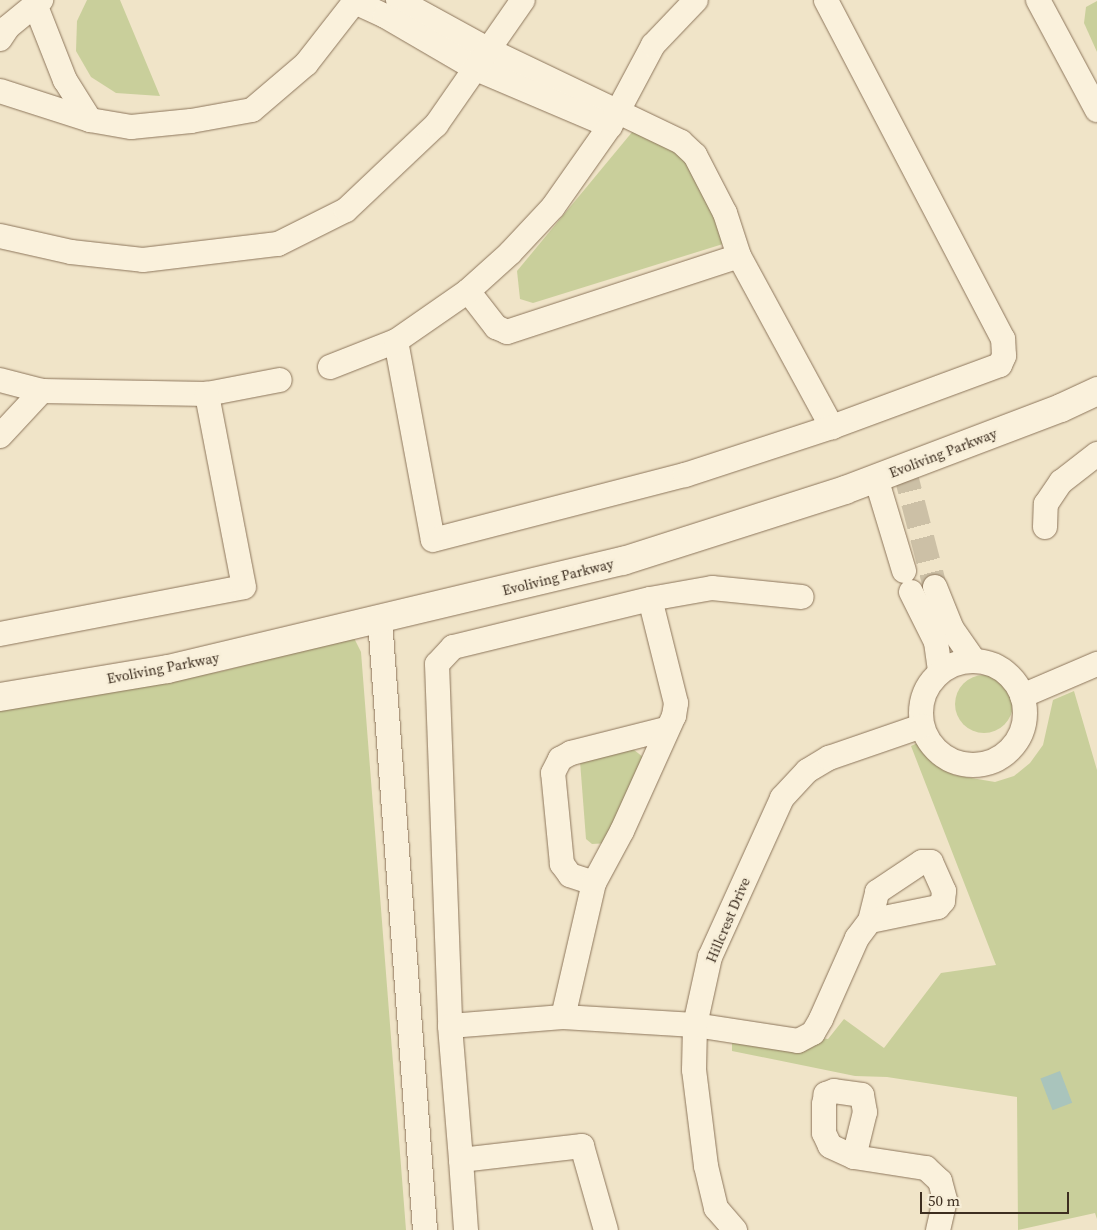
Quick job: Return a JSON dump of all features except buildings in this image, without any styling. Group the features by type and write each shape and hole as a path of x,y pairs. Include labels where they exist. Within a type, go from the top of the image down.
{"street":[{"path":"398,0 613,118"},
{"path":"0,236 70,252 143,260 278,244 346,210 436,125 476,69 487,49 523,0"},
{"path":"330,367 396,341 468,291 510,253 553,207 613,118 653,45 696,0"},
{"path":"396,341 433,540 685,475 832,427 1000,365 1004,356 1003,339 826,0"},
{"path":"0,91 90,120 131,127 192,121 252,110 306,64 356,1 386,16 476,69 681,142 695,154 725,213 739,256 832,427"},
{"path":"0,40 8,27 38,2 65,80 90,120"},
{"path":"1045,3 1097,109"},
{"path":"468,291 496,327 507,332 739,256"},
{"path":"0,380 42,391 207,394 280,380"},
{"path":"0,436 42,391"},
{"name":"Evoliving Parkway","path":"0,697 168,669 623,561 876,478 1097,391"},
{"path":"0,634 244,587 207,394"},
{"path":"1044,527 1046,504 1061,482 1097,454"},
{"path":"876,478 907,582 936,642 940,672"},
{"path":"935,587 952,629 974,660"},
{"path":"466,1230 450,1026 437,664 453,647 650,599 712,588 802,597"},
{"path":"563,1017 594,883 622,831 676,703 650,599"},
{"path":"380,620 425,1230"},
{"path":"974,660 998,667 1009,675 1022,696 1025,709 1021,734 1005,754 982,764 956,762 944,756 926,738 922,726 921,702 925,691 940,672 956,664 974,660"},
{"path":"1022,696 1097,664"},
{"name":"Hillcrest Drive","path":"735,1230 716,1208 706,1166 694,1070 695,1025 710,957 782,798 807,771 829,758 922,726"},
{"path":"594,883 570,875 562,864 552,773 560,760 571,753 666,729"},
{"path":"450,1026 563,1017 695,1025 798,1041 813,1033 857,938 870,921"},
{"path":"461,1160 582,1146 606,1230"},
{"path":"854,1157 926,1168 940,1181 945,1200 938,1230"}],"green space":[{"path":"87,0 120,0 160,96 116,93 91,77 76,51 77,21"},
{"path":"1097,1 1097,52 1084,23 1086,7"},
{"path":"633,131 691,154 729,222 723,244 533,303 520,299 517,271"},
{"path":"353,636 361,652 406,1230 0,1230 0,709 223,671"},
{"path":"984,675 995,677 1008,688 1013,704 1011,715 1000,728 984,733 973,731 960,720 955,704 957,693 968,680"},
{"path":"1074,691 1097,770 1097,1219 1095,1213 1018,1230 1017,1097 887,1077 855,1076 732,1051 732,1027 828,1039 844,1019 884,1048 941,973 996,965 911,746 924,740 939,762 954,775 995,782 1014,776 1030,763 1043,745 1053,700"},
{"path":"629,746 643,757 609,843 592,844 586,839 580,761"}],"water":[{"path":"1060,1071 1072,1103 1053,1110 1040,1079"}],"tunnel":[{"path":"904,468 935,587"}]}
